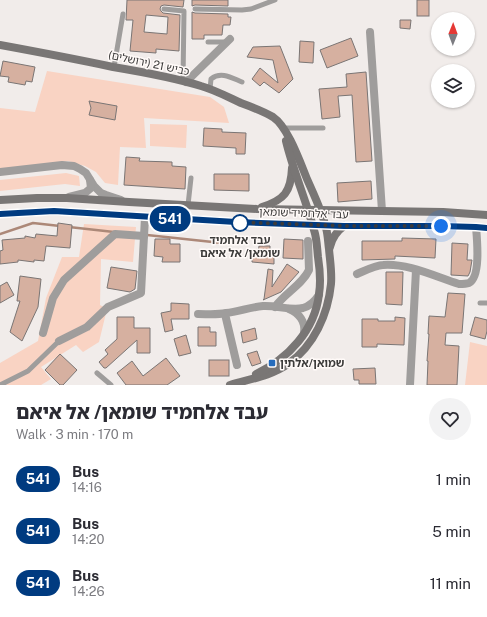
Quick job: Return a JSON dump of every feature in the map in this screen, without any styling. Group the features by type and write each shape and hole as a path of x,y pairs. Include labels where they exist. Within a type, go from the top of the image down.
{"main road":[{"name":"כביש 21 (ירושלים)","path":"0,45 185,81 210,89 272,116 280,123 294,149 326,225 331,268 331,283 328,301 321,322 309,343 293,360 281,368 258,378 232,384"},
{"name":"כביש 21 (ירושלים)","path":"232,384 260,372 290,351 304,334 311,320 319,295 320,271 316,236 292,163 283,128"},
{"path":"257,209 275,202 284,195 289,187 291,179 292,163"},
{"name":"עבד אלחמיד שומאן","path":"0,200 67,198 257,209 443,212 487,215"},
{"name":"עבד אלחמיד שומאן","path":"0,214 54,211 236,222 344,226 441,226 487,228"},
{"path":"329,252 333,238 344,226"}],"street":[{"path":"370,32 382,211"},
{"path":"185,81 229,40"},
{"path":"0,172 62,165 74,166 80,168 86,173 94,186 101,193 129,202"},
{"path":"67,198 85,193 91,188 90,179"},
{"path":"59,341 87,328 108,307 141,293 145,217"},
{"path":"357,274 382,265 396,265 411,268 459,284 469,283 474,277 476,269 476,227"},
{"path":"43,333 53,298 64,280 115,234 144,236"},
{"path":"275,307 296,287 309,270 308,241"},
{"path":"410,385 416,270"},
{"path":"198,314 225,314 260,306 295,309 305,307 316,300 319,295"},
{"path":"286,308 300,316 304,325 304,334"},
{"path":"225,314 237,365"}],"lane":[{"path":"195,9 251,9 275,0"},
{"path":"164,9 184,11 185,81"},
{"path":"114,67 123,14"},
{"path":"208,42 229,40"},
{"path":"210,89 212,79 215,76 230,76 242,82"},
{"path":"283,128 324,128"},
{"path":"188,205 191,178"},
{"path":"480,303 487,303"},
{"path":"0,385 28,371 59,341"},
{"path":"97,373 111,385"}],"shaded area":[{"path":"47,71 210,97 224,107 229,123 144,118 146,148 120,147 118,185 105,183 96,172 85,166 68,161 0,169 0,108 35,112"},
{"path":"150,124 187,125 186,148 150,146"},
{"path":"66,173 79,176 80,186 65,184 0,191 0,180"},
{"path":"84,224 136,227 133,262 101,259 100,305 107,309 99,342 83,352 76,345 41,367 51,379 41,385 0,385 0,363 38,341 46,298 62,257 79,257"},
{"path":"470,342 487,346 487,385 465,385"}],"building":[{"path":"127,0 184,0 183,7 164,5 161,6 160,9 163,13 180,15 179,51 156,49 156,53 130,51 133,20 126,20","holes":["146,15 168,17 167,34 144,32"]},
{"path":"192,0 228,0 228,6 192,6"},
{"path":"417,0 429,0 429,16 417,16"},
{"path":"192,12 228,14 228,17 231,17 230,25 223,25 222,35 204,35 204,39 192,39"},
{"path":"400,20 411,20 410,29 400,28"},
{"path":"351,38 358,56 327,68 320,50"},
{"path":"300,41 314,42 313,63 299,62"},
{"path":"280,46 293,79 279,93 264,82 260,86 252,79 260,68 278,83 273,60 247,57 253,47"},
{"path":"3,61 35,67 32,82 26,81 25,85 8,82 9,77 0,76"},
{"path":"366,72 372,161 356,162 352,95 338,96 340,117 322,119 319,89 347,87 346,74"},
{"path":"89,101 117,106 115,120 89,115 91,108"},
{"path":"204,128 222,129 222,132 246,133 245,154 236,154 236,148 203,146"},
{"path":"126,157 140,158 139,161 172,162 172,166 186,167 185,189 124,185"},
{"path":"214,174 249,174 249,191 214,190"},
{"path":"371,181 372,199 338,202 337,183"},
{"path":"58,223 72,225 70,248 46,246 44,261 34,260 34,262 18,260 18,262 0,264 0,251 3,250 2,240 25,238 25,236 35,238 36,234 57,236"},
{"path":"402,238 436,239 435,258 395,256 395,259 362,260 362,241 402,241"},
{"path":"155,239 170,239 170,244 180,244 180,262 162,262 163,257 154,256"},
{"path":"284,239 303,240 303,259 283,258"},
{"path":"452,243 468,244 467,260 472,260 468,276 451,275"},
{"path":"259,246 270,246 270,252 274,255 274,264 252,262 252,254 258,254"},
{"path":"287,264 299,272 281,292 263,300 268,269 273,270 272,287"},
{"path":"111,267 137,271 135,289 130,292 107,288"},
{"path":"386,272 403,272 402,305 386,304"},
{"path":"20,276 41,279 38,307 22,341 10,332 20,301 17,301"},
{"path":"7,282 14,295 0,303 0,286"},
{"path":"448,293 465,294 462,333 446,333 445,345 459,346 457,385 427,385 429,316 445,317"},
{"path":"171,303 189,304 189,319 171,319 173,330 165,332 161,313 171,311"},
{"path":"117,317 134,317 134,328 150,328 150,353 137,353 137,340 106,368 104,368 99,362 108,354 105,350 117,339"},
{"path":"395,317 405,318 404,345 377,344 377,347 362,347 362,319 395,321"},
{"path":"475,317 487,320 485,339 470,335"},
{"path":"198,327 210,327 210,332 216,332 216,346 198,346"},
{"path":"255,328 257,339 243,343 241,332"},
{"path":"186,335 191,353 179,356 174,339"},
{"path":"257,351 261,363 252,366 247,354"},
{"path":"60,354 77,370 63,385 60,385 45,370"},
{"path":"166,358 180,376 167,385 126,385 117,373 132,361 143,376"},
{"path":"209,360 229,360 229,376 209,376"},
{"path":"375,368 376,384 359,384 359,380 354,380 353,369"}],"waterway":[{"path":"0,234 33,223 60,226"},
{"path":"69,227 114,232"},
{"path":"147,235 222,243"}],"bus line":[{"name":"541","path":"0,214 54,211 236,222 344,226 441,226 487,228"}],"place":[{"name":"עבד אלחמיד שומאן/ אל איאם","path":"240,223"},
{"name":"שמואן/אלתין","path":"272,363"}],"route":[{"path":"240,223 236,222 344,226 441,226"}]}
